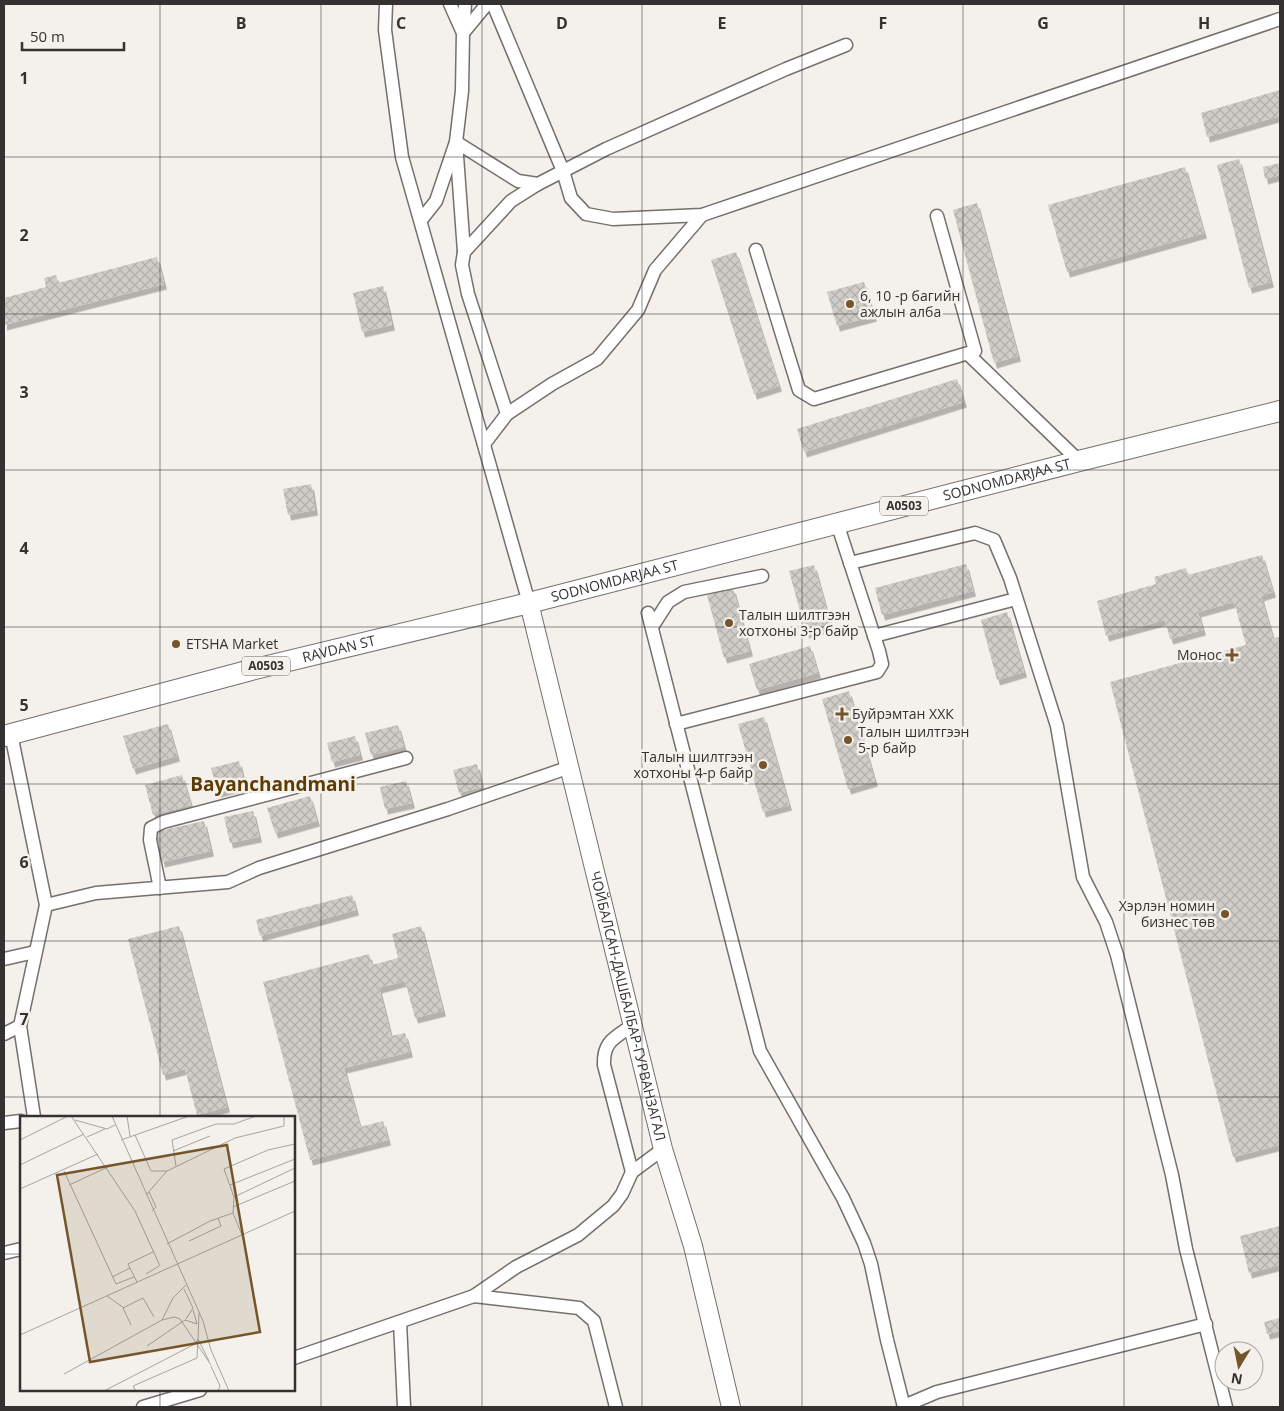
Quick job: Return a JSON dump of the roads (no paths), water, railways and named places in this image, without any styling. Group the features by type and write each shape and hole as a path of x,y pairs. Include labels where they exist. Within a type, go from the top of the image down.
{"main road":[{"name":"SODNOMDARJAA ST","path":"529,603 1280,411"},
{"name":"RAVDAN ST","path":"8,735 251,670 529,603"}],"street":[{"path":"386,4 385,30 402,157 529,603"},
{"path":"450,4 462,33"},
{"path":"465,4 462,33 462,91 456,142 464,252 462,266 468,294 507,414"},
{"path":"462,33 487,4"},
{"path":"493,4 563,171 572,198 586,214 612,219 702,215 1280,20"},
{"path":"464,252 511,201 538,184 606,149 846,44"},
{"path":"421,220 436,200 456,142"},
{"path":"456,142 518,180 538,184"},
{"path":"484,444 507,414 552,384 597,359 638,310 655,270 702,215"},
{"path":"756,250 799,390 814,399 975,351 937,216"},
{"path":"968,354 1079,461"},
{"path":"676,724 877,672 882,664 837,523"},
{"path":"850,563 975,533 994,540 1010,578 1056,726 1083,877 1106,922 1117,955 1172,1175 1186,1249 1226,1407"},
{"path":"652,627 668,602 684,592 762,576"},
{"path":"874,636 1016,599"},
{"name":"ЧОЙБАЛСАН-ДАШБАЛБАР-ГУРВАНЗАГАЛ","path":"529,603 663,1149 693,1246 731,1407"},
{"path":"648,613 760,1051 843,1198 864,1243 871,1264 887,1340 904,1406 937,1392 1206,1324"},
{"path":"8,735 46,904 20,1026 34,1116"},
{"path":"160,888 150,840 151,828 164,822 406,758"},
{"path":"46,904 96,893 228,882 259,868 448,809 570,767"},
{"path":"4,959 35,952"},
{"path":"632,1172 604,1065 603,1053 608,1043 633,1025"},
{"path":"4,1034 20,1026"},
{"path":"4,1123 20,1121"},
{"path":"295,1358 474,1296 516,1267 578,1235 613,1206 622,1194 632,1172 663,1149"},
{"path":"4,1253 20,1248"},
{"path":"474,1296 579,1308 594,1321 616,1407"},
{"path":"400,1322 404,1407"},
{"path":"142,1407 197,1391"}],"place":[{"name":"6, 10 -р багийн ажлын алба","path":"850,304"},
{"name":"Талын шилтгээн хотхоны 3-р байр","path":"729,623"},
{"name":"ETSHA Market","path":"176,644"},
{"name":"Монос","path":"1232,655"},
{"name":"Буйрэмтан ХХК","path":"842,714"},
{"name":"Талын шилтгээн 5-р байр","path":"848,740"},
{"name":"Талын шилтгээн хотхоны 4-р байр","path":"763,765"},
{"name":"Хэрлэн номин бизнес төв","path":"1225,914"}],"district":[{"name":"Bayanchandmani","path":"273,784"}]}
